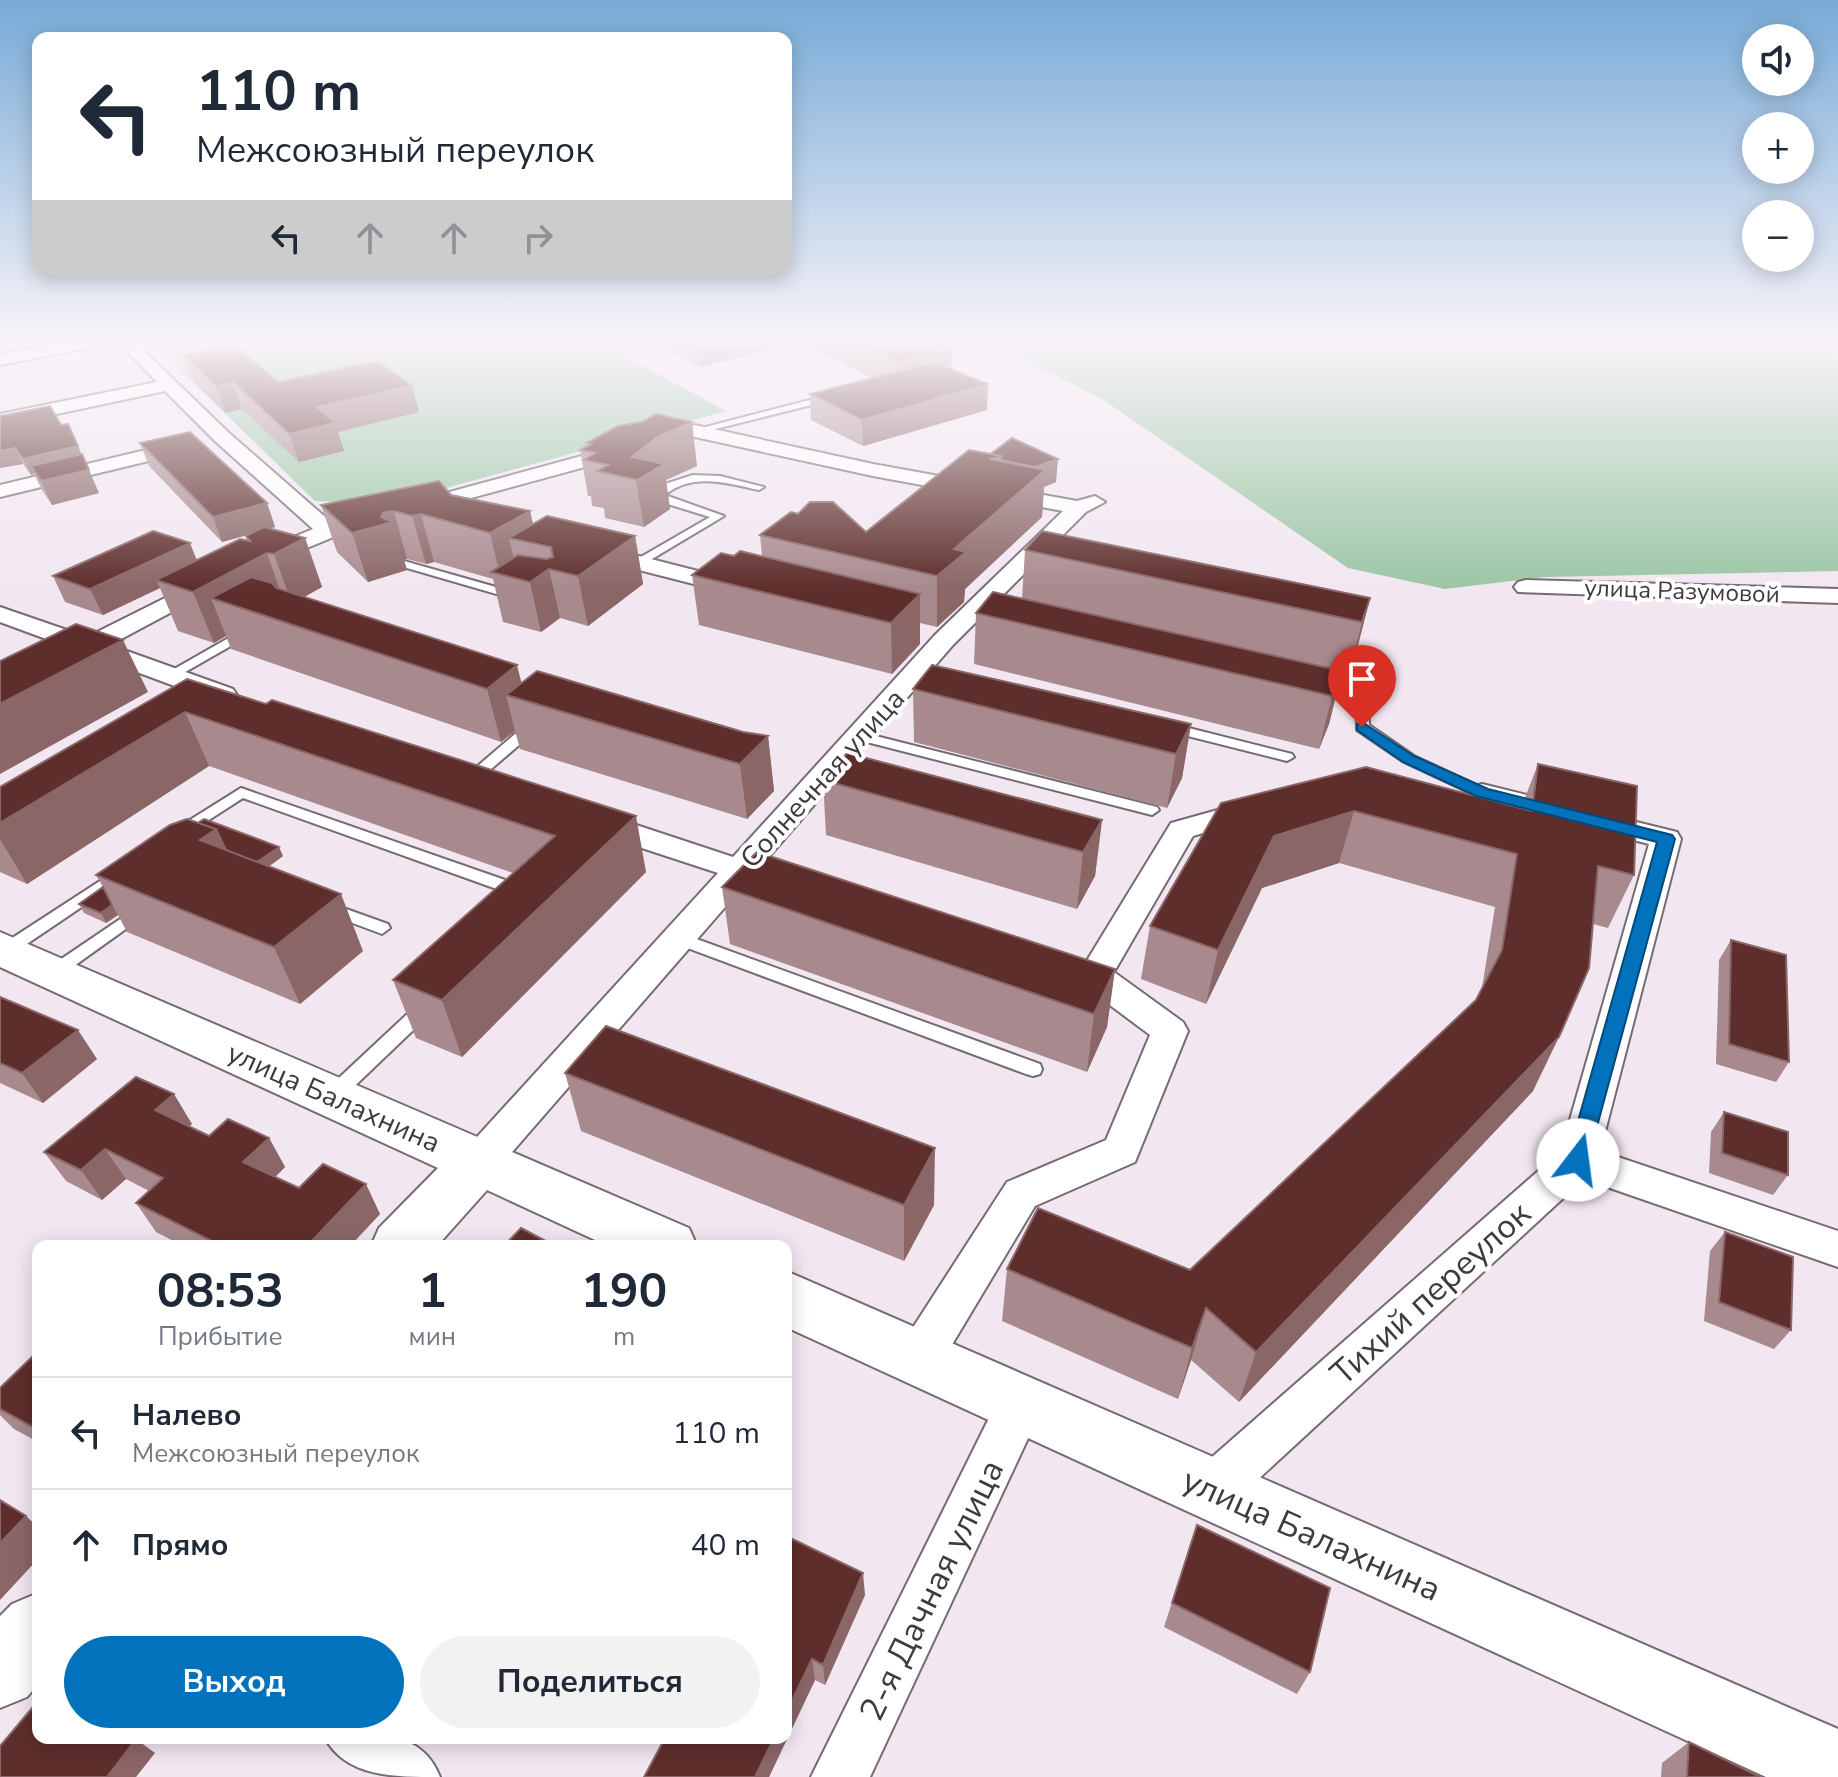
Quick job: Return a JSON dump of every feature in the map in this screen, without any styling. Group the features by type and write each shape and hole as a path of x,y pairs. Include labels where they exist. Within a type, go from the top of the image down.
{"street":[{"path":"206,422 328,531"},
{"path":"0,693 233,570 328,531 695,431"},
{"name":"Солнечная улица","path":"406,1240 585,1056 740,871 821,792 860,736 1087,505 873,470 695,431"},
{"path":"0,491 222,437"},
{"path":"414,507 457,518"},
{"path":"572,547 761,594"},
{"name":"улица Разумовой","path":"1526,587 1838,596"},
{"path":"0,614 87,648 255,705"},
{"path":"914,633 934,659"},
{"path":"443,769 501,789"},
{"path":"1434,824 1463,831 1482,793 1666,839 1578,1160 1838,1249"},
{"path":"919,1358 1021,1194 1121,1151 1170,1031 1080,972 1182,830 1278,802"},
{"path":"576,815 814,893"},
{"name":"улица Балахнина","path":"3,949 654,1240"},
{"name":"Тихий переулок","path":"1212,1489 1578,1160"},
{"name":"улица Балахнина","path":"792,1301 1838,1769"},
{"name":"2-я Дачная улица","path":"840,1777 1021,1404"},
{"path":"0,1670 32,1636"},
{"path":"362,1744 411,1777"}],"lane":[{"path":"695,431 731,422"},
{"path":"638,563 719,516 665,500 658,495 664,489 676,482 711,477 759,487"},
{"path":"404,564 497,593 527,597"},
{"path":"497,593 510,585"},
{"path":"168,676 260,624"},
{"path":"1303,675 1363,689 1362,727 1409,759 1482,793"},
{"path":"471,779 547,714 533,709"},
{"path":"1150,723 1287,757"},
{"path":"860,736 1152,810"},
{"path":"163,844 241,792 542,899"},
{"path":"3,949 137,862"},
{"path":"54,972 154,901"},
{"path":"311,901 382,928"},
{"path":"680,939 1033,1069"},
{"path":"332,1096 438,996"}],"green space":[{"path":"234,422 686,422 388,504 315,501"},
{"path":"1135,422 1838,422 1838,571 1545,577 1445,589 1348,568"}],"building":[{"path":"0,422 68,424 78,446 23,459 15,448 0,451"},
{"path":"276,422 335,423 289,434"},
{"path":"642,422 692,422 657,437 632,457 664,464 637,480 597,471 608,465 584,460 595,453 580,450 591,444 587,443 618,426"},
{"path":"190,432 267,503 213,517 140,443"},
{"path":"1012,438 1058,459 1035,467 1000,460 1001,456 991,454"},
{"path":"969,450 1001,456 990,459 1045,470 954,549 966,552 937,576 760,535 791,512 798,514 810,502 833,502 866,532"},
{"path":"82,454 89,470 41,481 31,466"},
{"path":"439,481 451,495 530,511 490,533 421,514 412,516 394,511 383,513 381,517 393,522 352,533 321,505"},
{"path":"547,516 635,536 578,576 549,569 530,582 491,572 518,555 553,557 551,547 509,538"},
{"path":"264,527 305,538 274,554 267,553 193,592 156,580 240,539 250,541 246,536"},
{"path":"153,531 190,543 90,589 53,576"},
{"path":"1042,531 1370,598 1362,622 1025,550"},
{"path":"740,551 920,594 891,623 692,575 721,553 734,556"},
{"path":"251,577 272,583 276,588 517,665 487,689 211,598"},
{"path":"993,592 1342,671 1332,696 976,613"},
{"path":"76,624 123,640 0,704 0,661"},
{"path":"932,665 1191,724 1176,754 913,689"},
{"path":"537,671 743,732 768,736 740,764 506,695"},
{"path":"187,679 266,704 272,700 636,816 442,1000 393,980 555,836 185,712 0,823 0,787"},
{"path":"847,753 1102,820 1083,852 823,780"},
{"path":"1538,764 1637,786 1634,875 1598,866 1589,968 1559,1037 1256,1352 1206,1308 1192,1348 1007,1269 1038,1208 1190,1270 1476,1000 1502,950 1517,854 1354,811 1274,836 1218,950 1150,926 1221,803 1366,767 1532,811"},
{"path":"187,819 216,829 200,840 341,894 274,947 96,875 170,825"},
{"path":"204,819 279,847 257,862 226,850 216,829 198,823"},
{"path":"757,852 1115,969 1094,1014 722,887"},
{"path":"103,887 112,905 101,913 79,904"},
{"path":"1731,940 1786,955 1789,1062 1729,1044"},
{"path":"0,997 78,1030 22,1073 0,1063"},
{"path":"606,1026 935,1148 904,1205 565,1073"},
{"path":"136,1077 174,1094 155,1110 209,1136 228,1119 269,1138 243,1162 299,1188 323,1164 366,1184 313,1240 210,1240 136,1203 163,1178 105,1149 81,1170 44,1152"},
{"path":"1724,1112 1788,1132 1788,1175 1722,1153"},
{"path":"521,1228 544,1240 510,1240"},
{"path":"1725,1232 1793,1257 1791,1330 1719,1302"},
{"path":"32,1357 32,1427 0,1409 0,1388"},
{"path":"0,1500 26,1516 0,1543"},
{"path":"1197,1525 1330,1588 1310,1672 1172,1603"},
{"path":"792,1539 863,1573 823,1665 812,1659 792,1701"},
{"path":"32,1708 32,1744 132,1744 107,1777 0,1777 0,1746"},
{"path":"1689,1742 1760,1777 1687,1777"},
{"path":"662,1744 771,1744 755,1777 644,1777"}],"route":[{"path":"1362,727 1409,759 1482,793 1666,839 1578,1160"}]}
